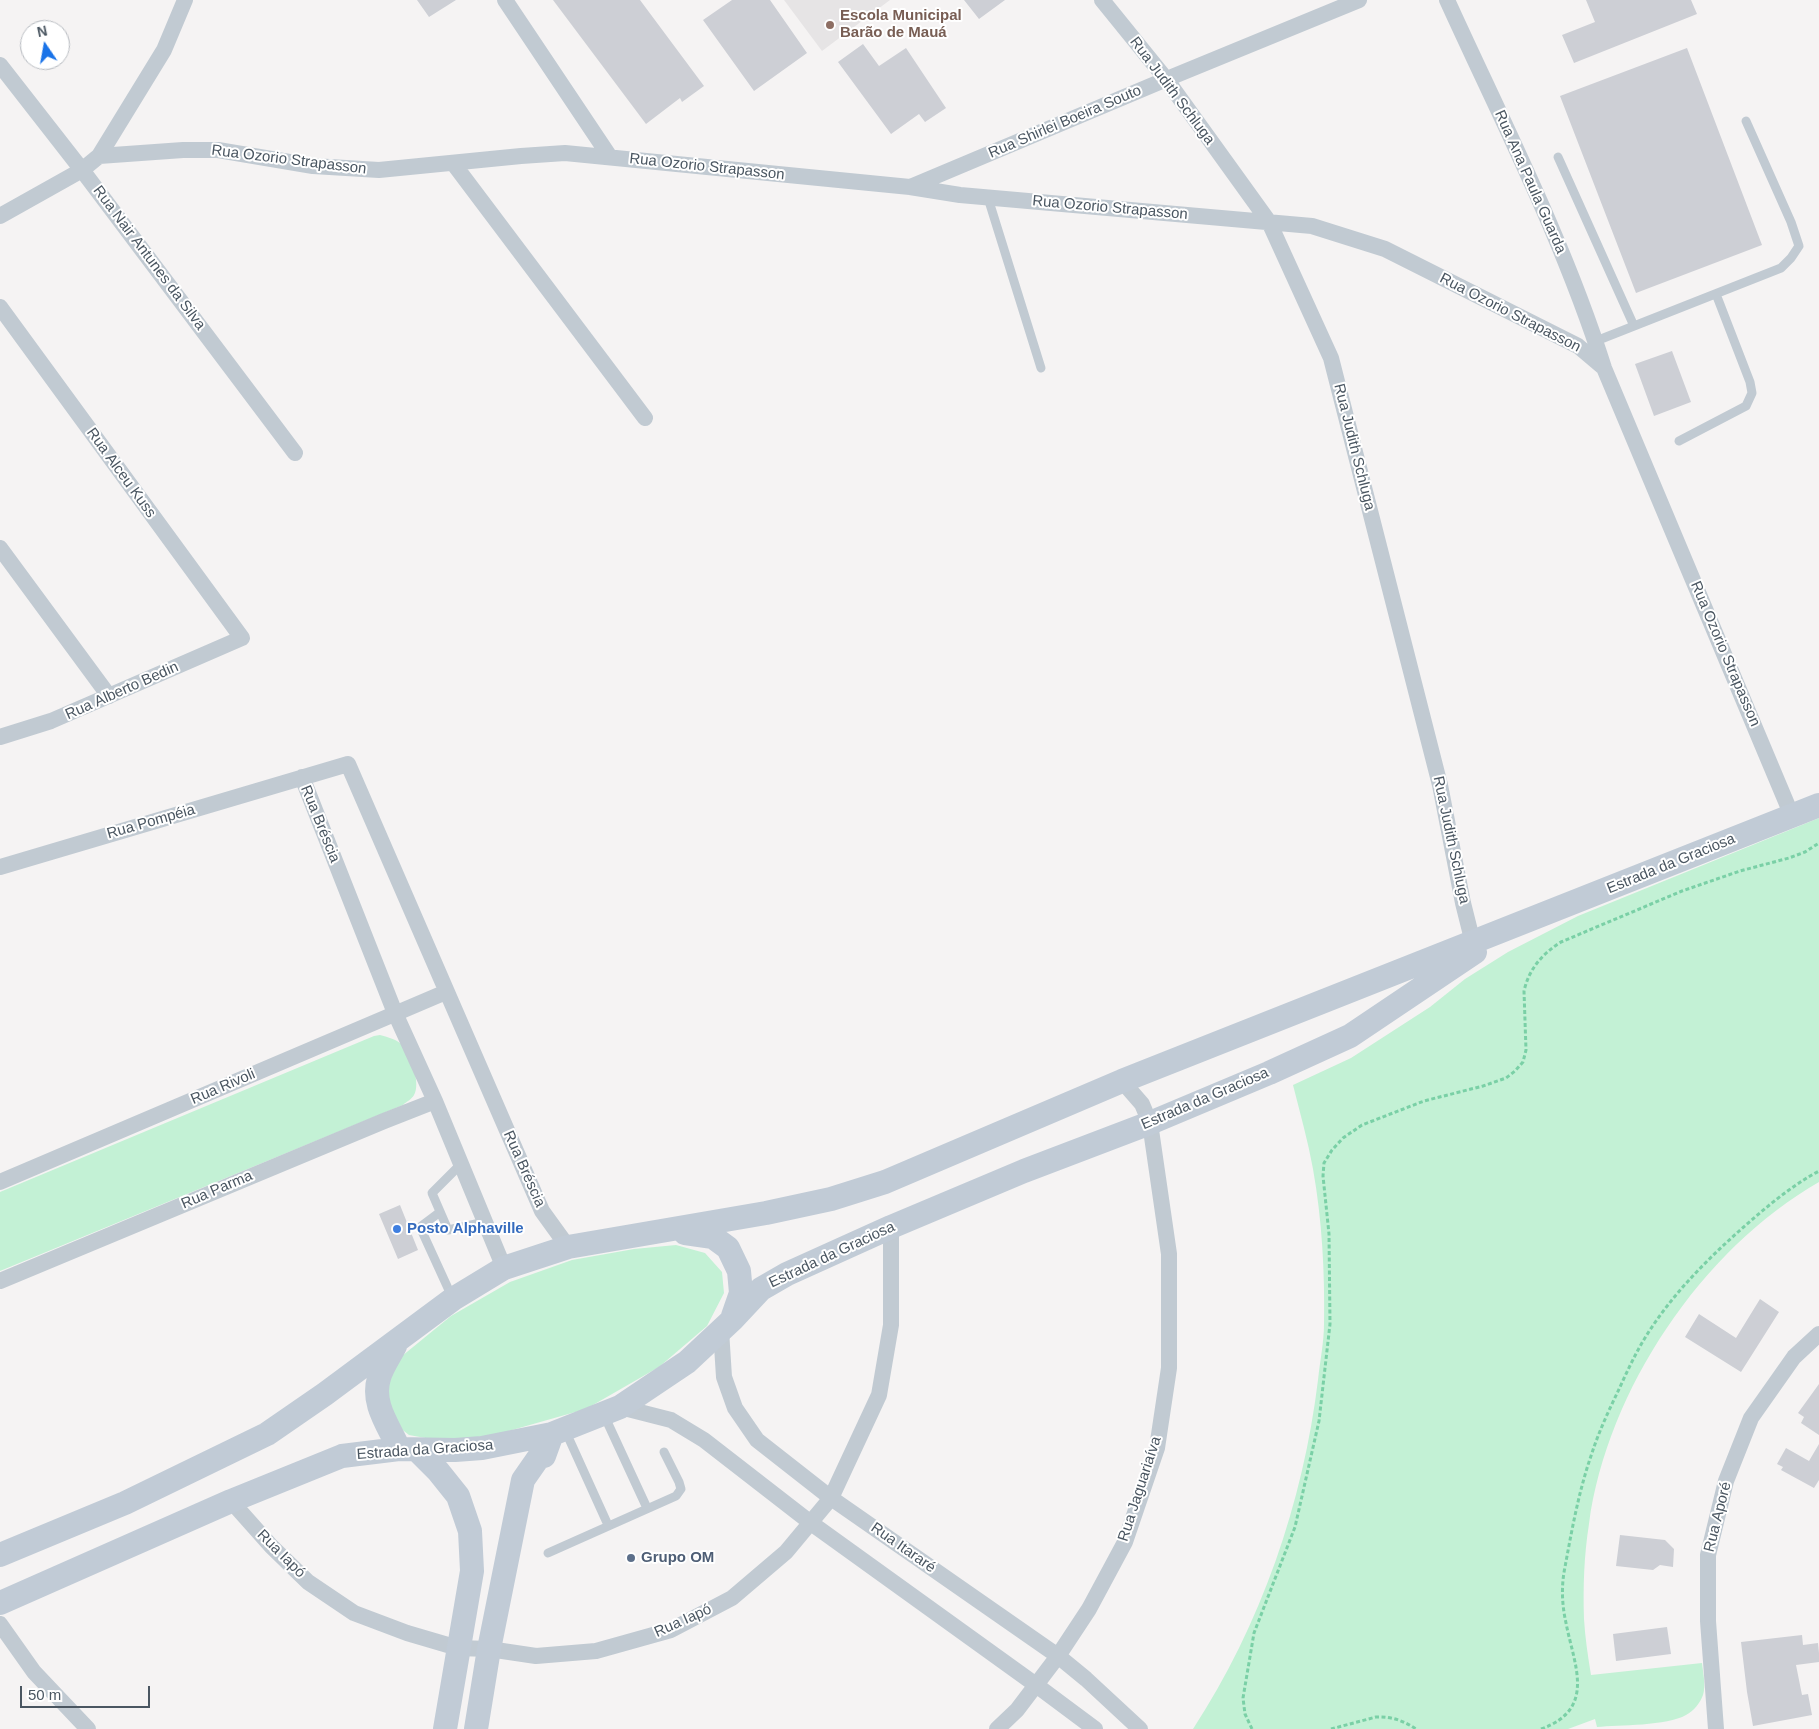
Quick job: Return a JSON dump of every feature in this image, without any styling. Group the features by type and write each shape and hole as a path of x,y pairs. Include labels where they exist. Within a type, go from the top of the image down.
{"main road":[{"name":"Estrada da Graciosa","path":"0,1555 125,1503 267,1434 453,1300 504,1268 568,1247 766,1213 832,1199 885,1182 1122,1081 1474,947 1523,922 1819,805"},
{"name":"Estrada da Graciosa","path":"0,1603 231,1501 342,1456 409,1450 482,1448 559,1432 612,1410 659,1382 687,1362 761,1289 805,1265 1024,1171 1150,1122 1270,1072 1350,1036 1474,947"},
{"path":"661,1231 714,1237 728,1248 739,1271 741,1293 726,1325"},
{"path":"398,1340 379,1378 376,1398 384,1421 409,1450 438,1471 458,1496 470,1531 472,1570 445,1729"},
{"path":"476,1729 489,1649 523,1480 539,1457 544,1456 559,1432"}],"street":[{"path":"0,216 82,170 100,156 164,50 185,0"},
{"name":"Rua Judith Schluga","path":"1102,0 1166,79 1269,222 1331,358 1440,785 1474,947"},
{"name":"Rua Shirlei Boeira Souto","path":"910,187 1359,0"},
{"name":"Rua Ana Paula Guarda","path":"1447,0 1554,233 1596,341 1604,368"},
{"path":"511,5 610,158"},
{"name":"Rua Nair Antunes da Silva","path":"0,65 82,170 295,453"},
{"name":"Rua Ozorio Strapasson","path":"100,156 183,150 218,150 313,166 379,170 565,153 910,187 988,198 1312,226 1385,249 1578,346 1604,368 1792,816"},
{"path":"453,163 645,418"},
{"name":"Rua Alceu Kuss","path":"0,307 242,638"},
{"path":"0,548 110,696"},
{"name":"Rua Alberto Bedin","path":"0,737 51,722 242,638"},
{"name":"Rua Bréscia","path":"504,1268 435,1101 395,1013 302,778 348,764 542,1211 568,1247"},
{"name":"Rua Pompéia","path":"0,867 302,778"},
{"name":"Rua Rivoli","path":"0,1182 446,992"},
{"name":"Rua Jaguariaíva","path":"997,1729 1017,1710 1058,1656 1089,1609 1125,1542 1157,1448 1169,1368 1169,1254 1150,1122 1142,1104 1122,1081"},
{"name":"Rua Parma","path":"0,1281 435,1101"},
{"name":"Rua Iapó","path":"231,1501 271,1546 308,1582 354,1613 407,1633 458,1648 489,1649 536,1656 596,1651 671,1630 732,1598 786,1552 831,1498 880,1395 891,1325 891,1227"},
{"name":"Rua Itararé","path":"726,1325 724,1377 735,1408 757,1440 831,1498 1058,1656 1140,1729"},
{"name":"Rua Aporé","path":"1716,1729 1708,1621 1708,1556 1726,1481 1752,1418 1794,1356 1819,1334"},
{"path":"612,1410 671,1420 704,1440 811,1523 1095,1729"},
{"path":"0,1624 34,1672 88,1729"}],"lane":[{"path":"1596,341 1781,268 1791,258 1799,246 1791,222 1746,121"},
{"path":"1558,157 1634,326"},
{"path":"988,198 1041,368"},
{"path":"1679,441 1746,406 1752,393 1750,382 1716,294"},
{"path":"461,1164 432,1193 448,1230 485,1222"},
{"path":"440,1212 420,1227 453,1300"},
{"path":"612,1410 647,1508"},
{"path":"559,1432 608,1525"},
{"path":"548,1553 676,1496 681,1489 664,1452"}],"path":[{"path":"1252,1729 1245,1714 1243,1698 1254,1633 1295,1527 1319,1421 1330,1324 1329,1234 1323,1176 1324,1163 1327,1156 1343,1138 1362,1125 1424,1101 1506,1078 1515,1071 1523,1062 1526,1050 1524,991 1526,983 1536,963 1554,946 1682,891 1740,871 1789,858 1819,843"},
{"path":"1541,1729 1550,1726 1564,1714 1575,1700 1578,1675 1577,1665 1563,1607 1564,1574 1572,1528 1592,1452 1636,1352 1668,1304 1697,1270 1760,1213 1786,1192 1819,1171"},
{"path":"1331,1729 1376,1716 1383,1716 1396,1719 1416,1729"}],"shaded area":[{"name":"Escola Municipal Barão de Mauá","path":"784,0 890,0 822,51"}],"green space":[{"path":"1819,818 1819,1182 1776,1210 1736,1245 1700,1284 1667,1328 1639,1375 1616,1423 1599,1474 1587,1536 1584,1571 1584,1619 1591,1675 1702,1663 1704,1687 1703,1695 1698,1704 1692,1711 1678,1719 1643,1724 1597,1727 1595,1719 1568,1729 1193,1729 1239,1648 1275,1562 1302,1472 1311,1426 1323,1338 1324,1305 1321,1227 1313,1169 1293,1085 1351,1058 1430,1007 1465,979 1508,952 1578,916"},
{"path":"380,1035 394,1039 401,1044 405,1048 414,1068 416,1090 413,1096 403,1105 0,1271 0,1192"},
{"path":"676,1245 705,1253 722,1272 724,1293 707,1326 659,1367 586,1409 498,1434 447,1442 409,1435 390,1420 383,1390 402,1356 451,1316 510,1282 572,1260 634,1249"}],"building":[{"path":"417,0 456,0 429,17"},
{"path":"553,0 640,0 704,86 682,102 680,98 646,124"},
{"path":"732,0 770,0 807,53 754,91 703,20"},
{"path":"964,0 1005,0 979,19"},
{"path":"1586,0 1691,0 1697,14 1574,63 1562,35 1595,22"},
{"path":"863,44 879,66 906,48 946,108 925,122 919,114 891,134 838,62"},
{"path":"1687,48 1762,245 1636,293 1560,96"},
{"path":"1672,351 1691,402 1654,416 1635,364"},
{"name":"Posto Alphaville","path":"400,1205 418,1250 398,1259 379,1214"},
{"path":"1760,1299 1779,1312 1741,1372 1685,1337 1699,1314 1736,1338"},
{"path":"1819,1384 1819,1435 1801,1423 1804,1417 1798,1413"},
{"path":"1819,1444 1819,1480 1814,1488 1781,1470 1783,1467 1777,1464 1786,1448 1809,1461"},
{"path":"1620,1535 1665,1540 1674,1549 1673,1567 1660,1565 1653,1570 1616,1566"},
{"path":"1667,1627 1671,1654 1616,1661 1613,1634"},
{"path":"1802,1635 1803,1645 1818,1643 1819,1662 1796,1665 1802,1695 1808,1694 1812,1715 1753,1726 1741,1642"}],"place":[{"name":"Escola Municipal Barão de Mauá","path":"830,25"},
{"name":"Posto Alphaville","path":"397,1229"},
{"name":"Grupo OM","path":"631,1558"}]}
